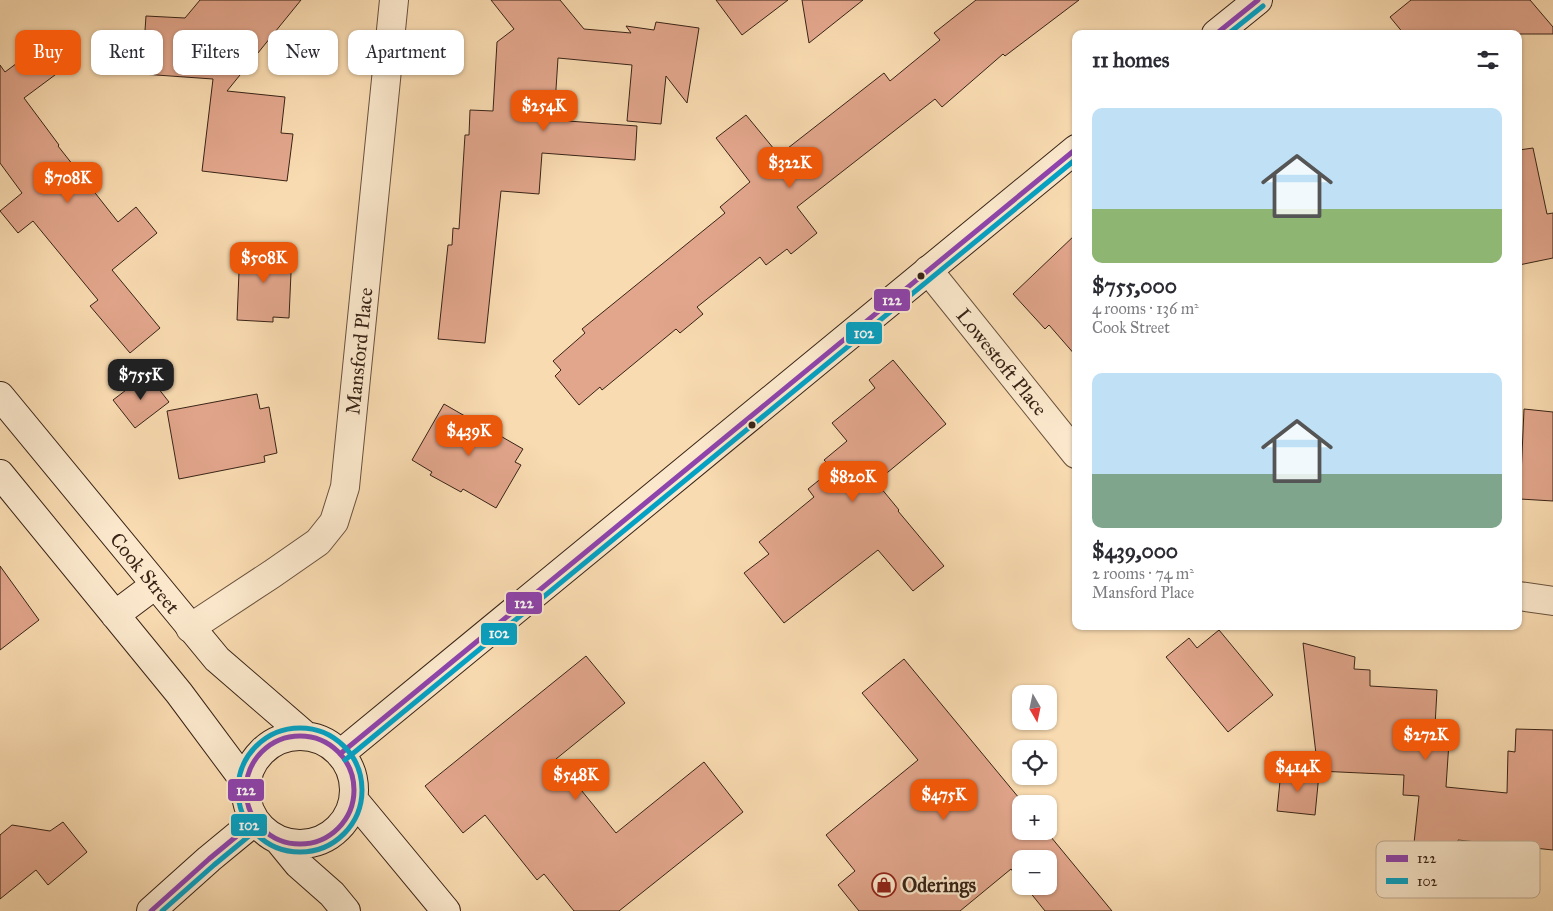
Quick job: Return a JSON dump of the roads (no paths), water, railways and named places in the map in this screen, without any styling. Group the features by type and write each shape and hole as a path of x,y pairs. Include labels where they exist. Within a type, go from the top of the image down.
{"street":[{"name":"Mansford Place","path":"190,628 318,542 334,522 345,487 394,0"},
{"path":"1221,30 1258,0"},
{"path":"340,754 1072,152"},
{"name":"Lowestoft Place","path":"928,270 1072,449"},
{"name":"Cook Street","path":"0,396 217,659 306,736"},
{"path":"0,474 178,693 246,783"},
{"path":"116,616 155,585"},
{"path":"1522,596 1553,601"},
{"path":"280,842 296,844 313,843 328,838 340,828 350,815 355,787 353,775 348,764 340,754 330,745 319,739 306,736 289,737 273,743 260,753 250,766 246,783 247,803 254,821 266,834 280,842 298,864 332,894 346,911"},
{"path":"354,800 446,911"},
{"path":"150,911 254,821"}],"place":[{"name":"Oderings","path":"884,885"}]}
